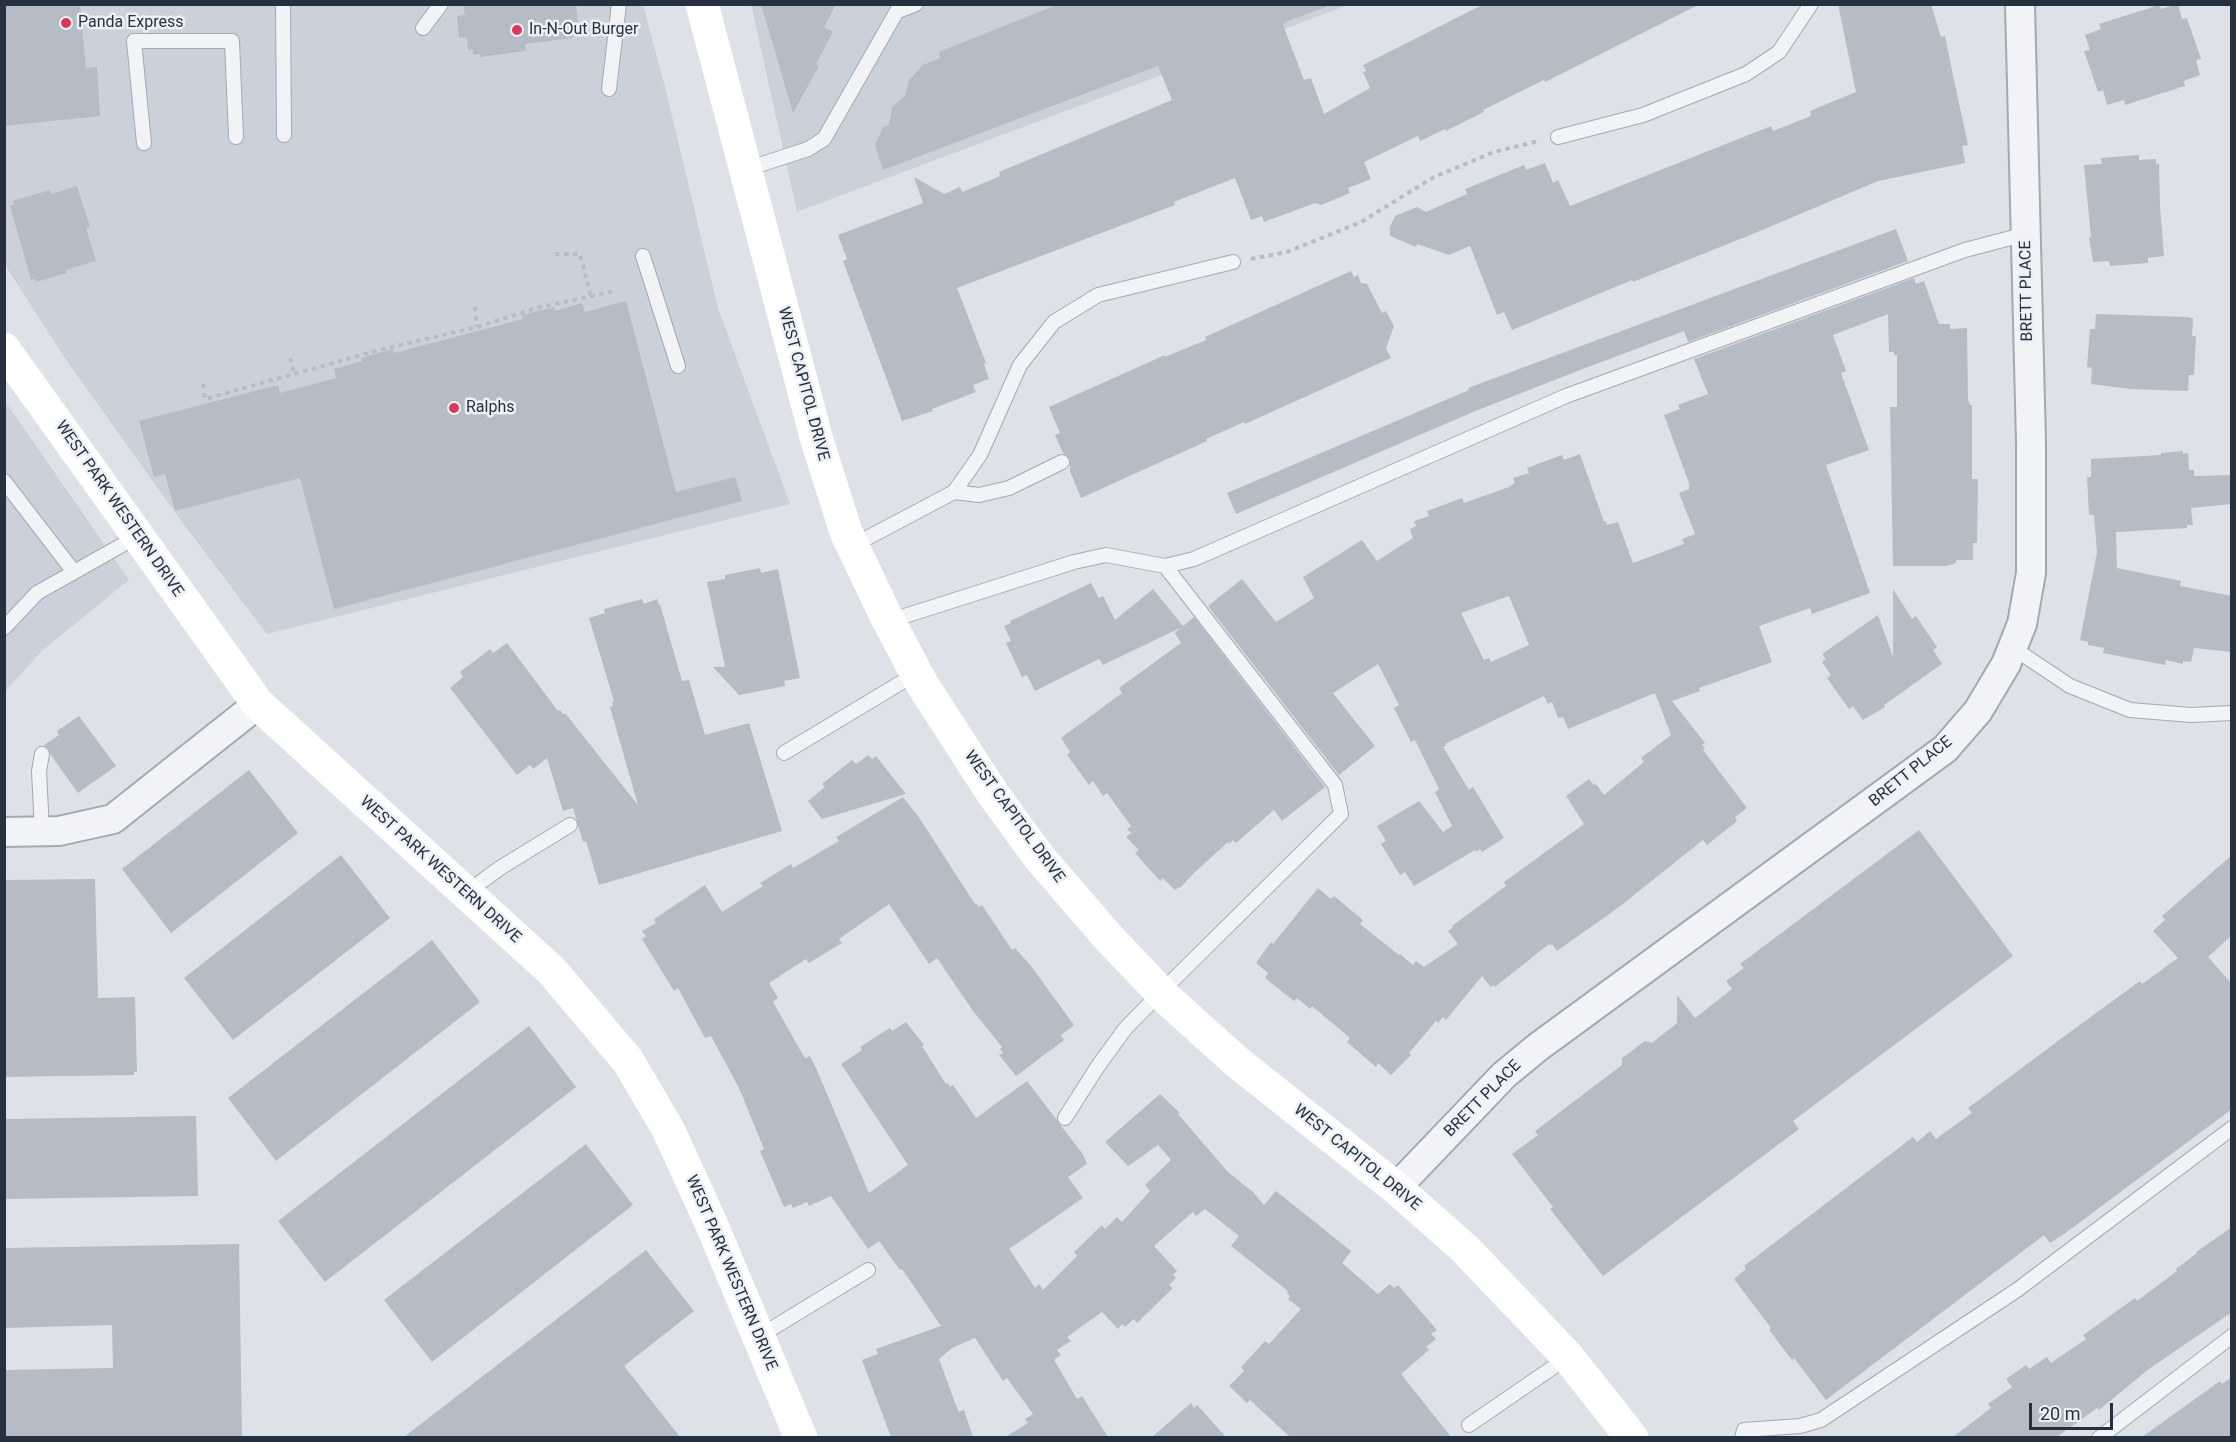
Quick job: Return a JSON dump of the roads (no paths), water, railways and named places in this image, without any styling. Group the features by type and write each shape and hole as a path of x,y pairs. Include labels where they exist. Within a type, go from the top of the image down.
{"street":[{"name":"WEST CAPITOL DRIVE","path":"702,4 816,437 846,532 916,673 993,794 1040,857 1108,937 1161,992 1237,1062 1396,1188 1465,1249 1568,1357 1632,1437"},
{"name":"BRETT PLACE","path":"1396,1188 1504,1075 1538,1047 1945,749 1978,711 2006,664 2022,624 2031,573 2031,442 2021,5"},
{"name":"WEST PARK WESTERN DRIVE","path":"4,349 258,704 552,971 628,1061 668,1129 711,1222 801,1437"},
{"path":"4,832 60,831 113,819 258,704"}],"lane":[{"path":"283,4 284,135"},
{"path":"423,28 441,4"},
{"path":"609,90 619,4"},
{"path":"747,169 808,149 825,139 899,8 916,4"},
{"path":"1558,137 1643,116 1746,74 1779,52 1811,4"},
{"path":"144,143 134,41 232,41 236,136"},
{"path":"889,621 1074,562 1106,555 1165,566 1194,559 1566,396 1965,250 2026,234"},
{"path":"643,256 678,366"},
{"path":"852,546 954,492 980,455 1020,365 1054,321 1098,295 1233,262"},
{"path":"954,492 979,495 1009,488 1062,462"},
{"path":"4,481 74,572"},
{"path":"4,628 37,593 138,536"},
{"path":"1065,1118 1125,1029 1341,814 1335,785 1165,566"},
{"path":"2013,648 2070,686 2130,710 2191,715 2232,713"},
{"path":"784,753 916,673"},
{"path":"42,754 39,771 42,831"},
{"path":"465,893 500,868 570,825"},
{"path":"1743,1437 1744,1430 1800,1426 1821,1420 2017,1290 2232,1128"},
{"path":"759,1337 868,1270"},
{"path":"2100,1437 2232,1336"},
{"path":"1469,1425 1568,1357"}],"place":[{"name":"Panda Express","path":"66,23"},
{"name":"In-N-Out Burger","path":"517,30"},
{"name":"Ralphs","path":"454,408"}]}
